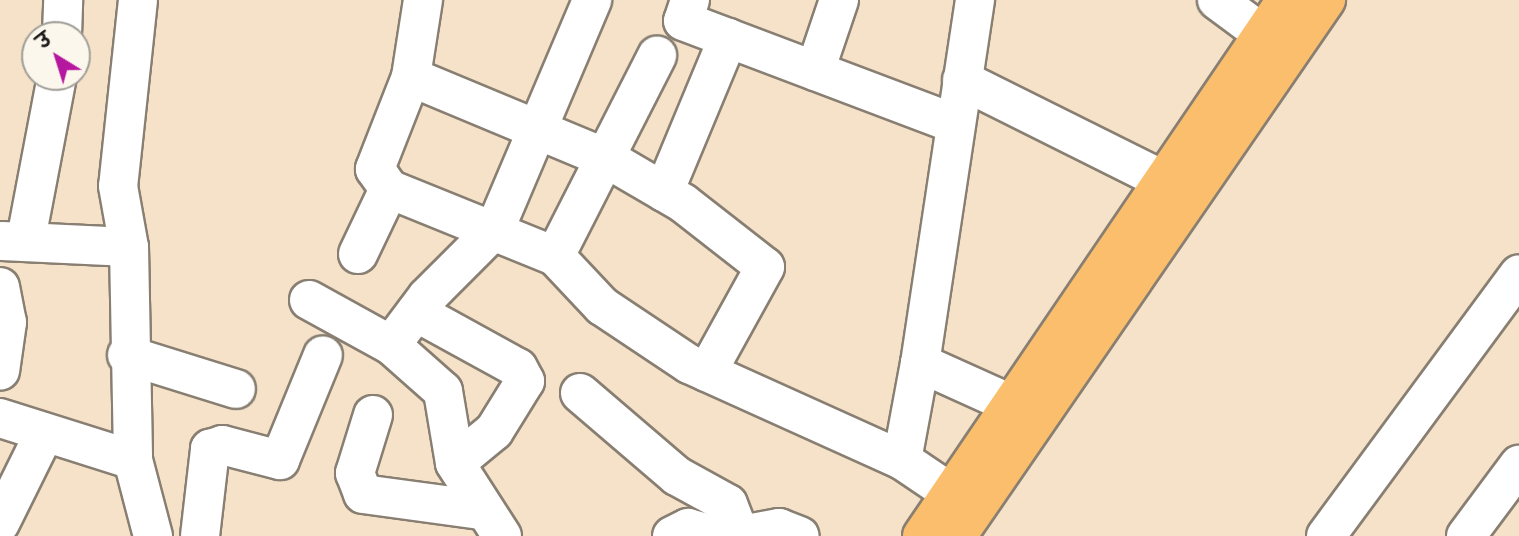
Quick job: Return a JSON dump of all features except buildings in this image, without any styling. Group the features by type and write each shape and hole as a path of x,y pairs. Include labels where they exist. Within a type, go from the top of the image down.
{"main road":[{"path":"922,536 1286,0"},
{"path":"957,536 1326,0"}],"street":[{"path":"62,21 63,0"},
{"path":"138,0 118,186 129,247 127,355 132,460 153,536"},
{"path":"423,0 411,76 375,169 389,189 495,229 555,256 601,306 707,372 902,460 951,493"},
{"path":"391,345 416,312 495,229 592,0"},
{"path":"690,0 683,21 955,124"},
{"path":"815,71 839,0"},
{"path":"902,460 920,363 975,0"},
{"path":"1217,0 1263,34"},
{"path":"664,192 728,38"},
{"path":"555,256 657,56"},
{"path":"411,76 606,158 664,192 765,267 707,372"},
{"path":"962,80 1163,180"},
{"path":"53,91 13,240 129,247"},
{"path":"358,254 389,189"},
{"path":"1326,536 1519,274"},
{"path":"0,287 7,322 0,371"},
{"path":"309,300 391,345 443,391 455,463 492,523"},
{"path":"416,312 518,368 525,381 494,431 455,463"},
{"path":"127,355 236,389"},
{"path":"200,536 210,449 222,445 280,460 323,355"},
{"path":"920,363 1011,404"},
{"path":"580,393 677,476 728,505 738,536 779,528 800,536"},
{"path":"373,415 355,473 363,494 492,523"},
{"path":"0,418 132,460"},
{"path":"0,523 44,434"},
{"path":"1466,536 1519,465"},
{"path":"672,536 688,528 718,536"}]}
